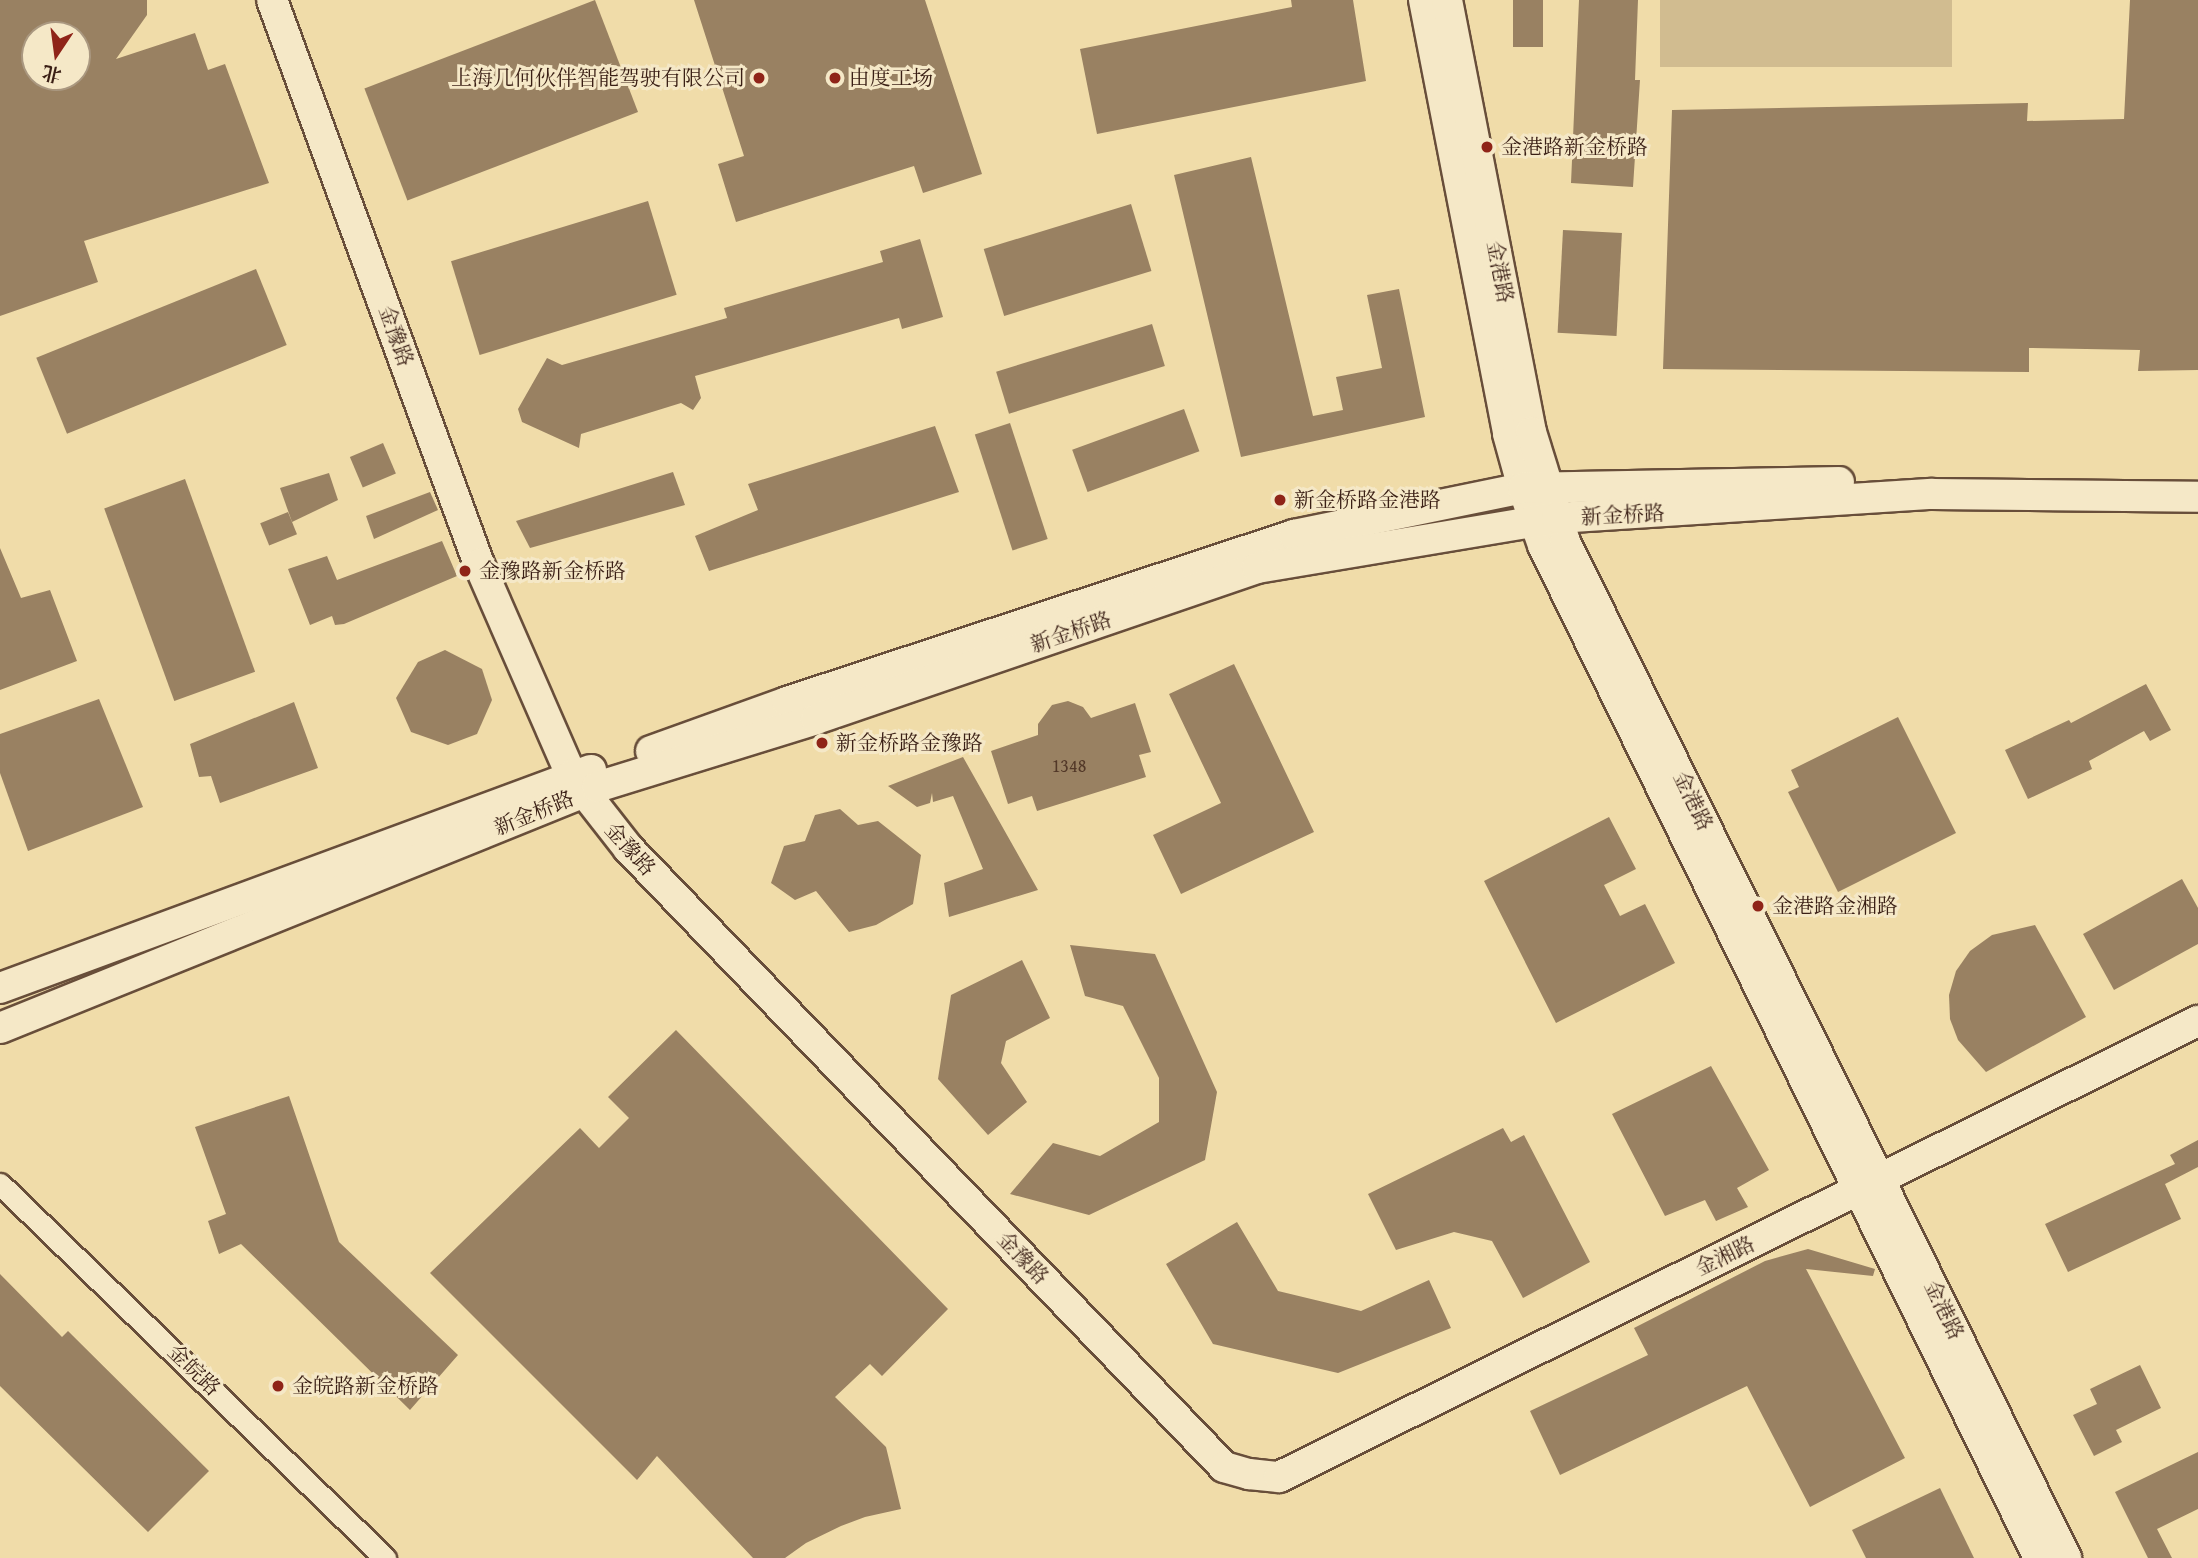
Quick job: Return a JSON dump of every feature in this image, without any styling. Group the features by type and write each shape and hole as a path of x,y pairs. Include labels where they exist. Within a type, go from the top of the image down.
{"street":[{"name":"金豫路","path":"272,0 479,564 578,784 628,848 1224,1466 1249,1474"},
{"name":"金港路","path":"1424,0 1508,435 1534,487 1545,519 1579,570 1869,1185 2039,1558"},
{"name":"金港路","path":"1447,0 1531,432 1534,487"},
{"name":"新金桥路","path":"0,1028 578,784 631,758 787,702 1294,535 1534,487 2198,477"},
{"name":"新金桥路","path":"0,988 578,784 816,719 1257,568 1545,519 1932,494 2198,498"},
{"name":"金湘路","path":"1249,1474 1279,1477 2198,1021"},
{"name":"金皖路","path":"0,1184 385,1558"},
{"name":"金港路","path":"1869,1185 2066,1558"}],"shaded area":[{"path":"1660,0 1952,0 1952,67 1660,67"}],"building":[{"path":"0,0 147,0 147,15 116,59 195,33 208,70 225,64 269,183 84,241 98,282 0,316"},
{"path":"595,0 638,112 407,201 364,89"},
{"name":"由度工场","path":"694,0 925,0 982,174 923,193 914,166 736,222 718,164 744,156"},
{"path":"1291,0 1353,0 1366,81 1097,134 1080,49 1292,7"},
{"path":"1513,0 1543,0 1543,47 1513,47"},
{"path":"1579,0 1638,0 1635,80 1640,80 1633,187 1571,183"},
{"path":"2130,0 2198,0 2198,370 2138,371 2140,350 2029,348 2029,372 1663,369 1672,110 2028,103 2027,121 2124,119"},
{"path":"1251,157 1313,416 1343,410 1336,377 1382,368 1367,295 1399,289 1425,417 1241,457 1174,175"},
{"path":"648,201 677,295 480,355 451,261"},
{"path":"1131,204 1151,271 1004,316 984,249"},
{"path":"1563,230 1622,233 1617,336 1558,333"},
{"path":"920,239 943,317 902,329 899,318 695,376 701,398 693,410 681,403 581,434 579,448 522,422 518,409 547,358 562,365 727,318 724,308 883,262 880,251"},
{"path":"256,269 287,345 67,434 36,358"},
{"path":"1152,324 1165,366 1009,414 996,372"},
{"path":"1184,409 1199,451 1088,492 1072,450"},
{"path":"1010,423 1048,539 1013,550 975,434"},
{"path":"935,426 959,492 709,571 695,536 758,510 748,484"},
{"path":"383,443 396,473 363,487 350,457"},
{"path":"673,472 685,505 530,548 516,521"},
{"path":"329,473 338,500 292,522 280,488"},
{"path":"185,479 255,672 174,701 104,508"},
{"path":"430,492 438,510 374,539 366,516"},
{"path":"288,512 297,534 269,545 260,523"},
{"path":"442,541 457,576 344,624 335,625 332,616 310,625 288,569 327,556 337,580"},
{"path":"0,548 21,598 50,590 77,661 0,690"},
{"path":"445,650 482,669 492,700 477,734 448,745 411,732 396,698 418,662"},
{"path":"1234,664 1314,832 1181,894 1153,835 1221,803 1169,694"},
{"path":"2146,684 2171,730 2150,741 2144,731 2089,761 2092,769 2028,799 2005,750 2069,720 2071,723"},
{"path":"99,699 143,807 28,851 0,773 0,734"},
{"path":"1068,701 1083,707 1091,718 1135,703 1151,752 1139,755 1146,777 1037,811 1032,796 1008,804 991,751 1038,735 1038,724 1052,705"},
{"path":"294,702 318,768 220,803 211,776 199,777 190,744"},
{"path":"1898,717 1956,833 1838,892 1788,792 1799,787 1791,770"},
{"path":"963,757 1038,890 949,917 944,883 983,869 953,796 933,802 932,793 930,803 917,807 888,786"},
{"path":"840,809 858,825 878,821 921,855 913,904 876,925 849,932 816,891 795,900 771,883 784,846 805,841 815,815"},
{"path":"1609,817 1636,869 1604,885 1620,916 1645,904 1675,963 1556,1023 1484,881"},
{"path":"2182,879 2198,908 2198,944 2114,990 2083,934"},
{"path":"2035,925 2086,1017 1986,1072 1958,1040 1950,1019 1949,995 1956,971 1970,951 1992,935"},
{"path":"1070,945 1155,954 1217,1092 1205,1160 1089,1215 1010,1194 1053,1143 1100,1156 1159,1122 1159,1078 1123,1006 1085,996"},
{"path":"1022,960 1050,1018 1006,1041 1001,1063 1027,1102 988,1135 938,1079 951,995"},
{"path":"676,1030 948,1309 882,1376 870,1364 835,1397 886,1447 901,1509 865,1517 841,1526 806,1543 785,1558 753,1558 657,1456 637,1480 430,1273 580,1128 599,1148 629,1118 608,1097"},
{"path":"1711,1066 1769,1170 1737,1188 1748,1207 1716,1221 1705,1200 1665,1216 1612,1114"},
{"path":"289,1096 339,1242 458,1355 410,1410 241,1244 219,1254 208,1221 226,1214 195,1127"},
{"path":"1503,1128 1511,1142 1524,1135 1590,1262 1523,1298 1492,1241 1454,1232 1396,1250 1368,1194"},
{"path":"2198,1140 2198,1167 2165,1184 2181,1219 2068,1272 2045,1224 2175,1164 2170,1155"},
{"path":"1237,1222 1278,1291 1361,1311 1429,1280 1451,1328 1338,1373 1213,1344 1166,1264"},
{"path":"1808,1249 1875,1269 1873,1276 1806,1269 1905,1458 1810,1507 1747,1386 1560,1475 1530,1411 1648,1355 1634,1328 1765,1261"},
{"path":"0,1274 62,1337 68,1331 209,1471 148,1532 0,1386"},
{"path":"2140,1365 2161,1408 2116,1430 2122,1442 2094,1456 2073,1415 2097,1404 2090,1389"},
{"path":"2198,1452 2198,1509 2157,1529 2172,1558 2148,1558 2115,1492"},
{"path":"1940,1488 1974,1558 1866,1558 1852,1530"}],"place":[{"name":"上海几何伙伴智能驾驶有限公司","path":"759,78"},
{"name":"由度工场","path":"835,78"},
{"name":"金港路新金桥路","path":"1487,147"},
{"name":"新金桥路金港路","path":"1280,500"},
{"name":"金豫路新金桥路","path":"465,571"},
{"name":"新金桥路金豫路","path":"822,743"},
{"name":"金港路金湘路","path":"1758,906"},
{"name":"金皖路新金桥路","path":"278,1386"}]}
